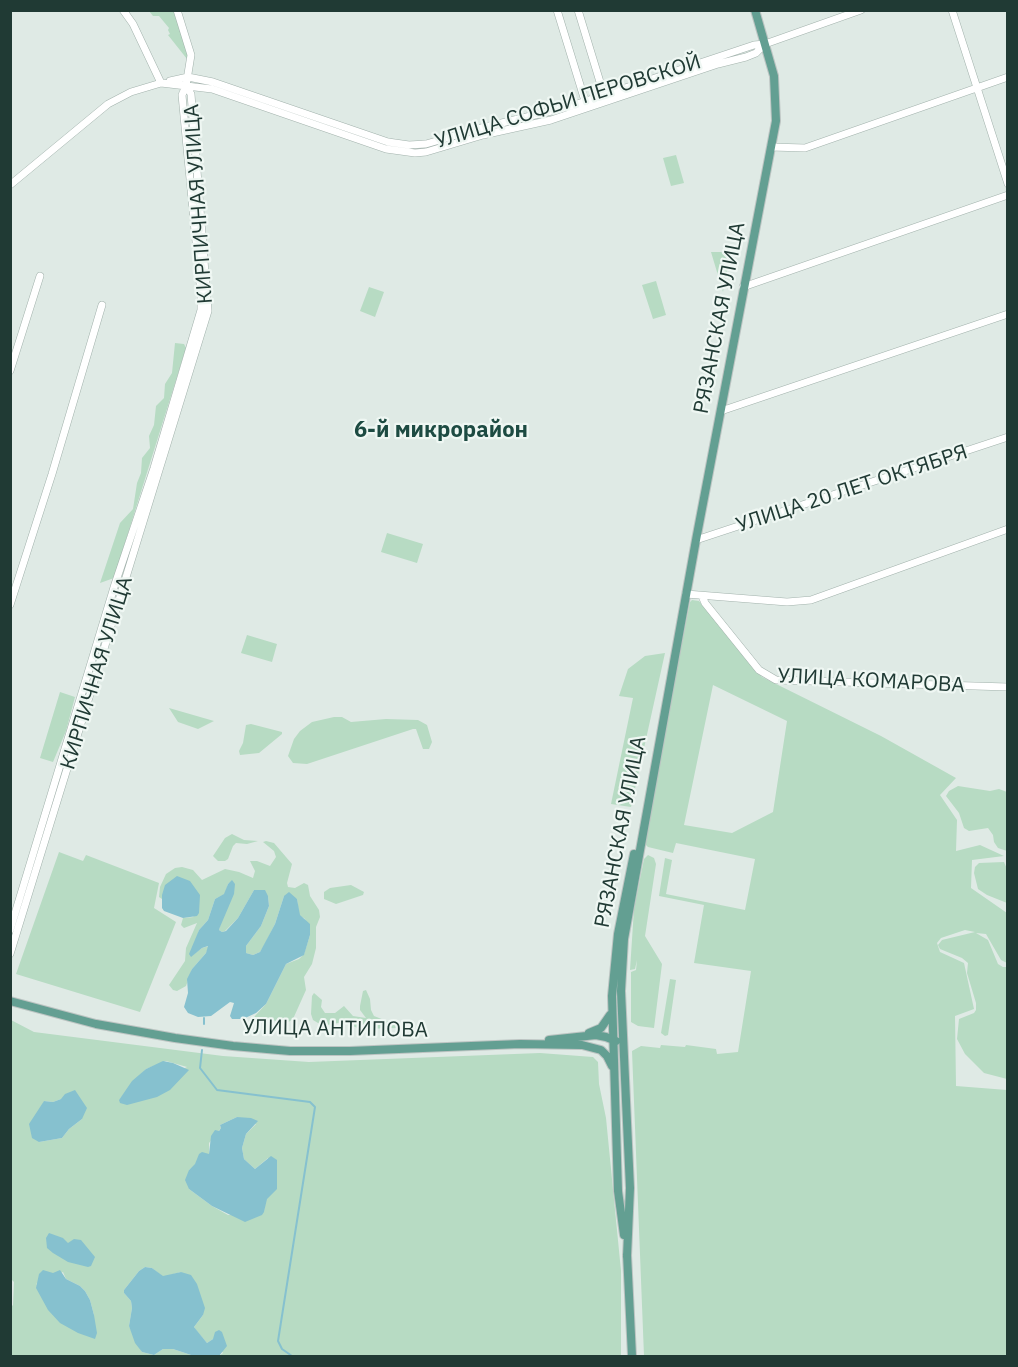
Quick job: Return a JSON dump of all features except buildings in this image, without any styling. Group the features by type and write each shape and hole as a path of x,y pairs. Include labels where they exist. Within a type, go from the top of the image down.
{"main road":[{"name":"РЯЗАНСКАЯ УЛИЦА","path":"624,1070 621,991 626,930 696,540 776,122 774,76 755,10"},
{"name":"РЯЗАНСКАЯ УЛИЦА","path":"627,1257 618,1191 613,1069 614,970 621,917 680,633"},
{"name":"УЛИЦА АНТИПОВА","path":"10,1001 55,1014 140,1032 261,1048 350,1051 582,1040 596,1035 613,1039"},
{"path":"612,1009 610,1017 601,1028 582,1040 601,1050 607,1056 613,1069"},
{"path":"622,1026 618,1035 613,1039 618,1046 624,1070 630,1188 627,1257 632,1356"}],"street":[{"path":"123,10 133,24 163,83"},
{"path":"177,10 191,55 186,86"},
{"path":"557,10 585,101"},
{"path":"578,10 604,95"},
{"name":"УЛИЦА СОФЬИ ПЕРОВСКОЙ","path":"10,185 108,104 131,92 188,77 213,82 388,142 409,145 436,142 481,128 569,110 585,101 754,45 765,44 861,10"},
{"path":"952,10 1008,184"},
{"name":"УЛИЦА СОФЬИ ПЕРОВСКОЙ","path":"163,83 220,92 386,149 406,153 426,152 746,57 756,53 765,44"},
{"path":"771,147 805,148 1008,77"},
{"name":"КИРПИЧНАЯ УЛИЦА","path":"10,930 201,310 182,95 186,86"},
{"name":"КИРПИЧНАЯ УЛИЦА","path":"10,954 208,311 191,94 186,86"},
{"path":"743,287 1008,195"},
{"path":"10,371 40,276"},
{"path":"10,605 102,305"},
{"path":"721,411 1008,314"},
{"name":"УЛИЦА 20 ЛЕТ ОКТЯБРЯ","path":"696,540 1008,437"},
{"path":"686,594 787,602 811,600 1008,530"},
{"name":"УЛИЦА КОМАРОВА","path":"702,596 705,603 759,670 776,680 1008,687"}],"green space":[{"path":"149,11 174,11 187,50 187,59 168,35 170,34 169,28 159,16 153,16"},
{"path":"676,155 684,183 671,186 663,158"},
{"path":"711,252 731,252 723,292"},
{"path":"656,281 666,315 653,319 642,285"},
{"path":"369,287 384,292 375,317 360,311"},
{"path":"175,343 184,344 186,348 114,578 100,583 120,523 133,509 142,458 150,448 149,436 154,425 156,406 164,398 165,384 172,373"},
{"path":"387,533 423,544 417,563 381,552"},
{"path":"699,601 762,677 881,736 956,778 940,795 957,820 956,851 980,845 1004,856 972,860 971,888 1007,913 1007,963 1001,960 986,934 976,933 988,940 998,964 1007,967 1007,1079 984,1073 965,1054 957,1039 959,1019 976,1010 967,973 968,963 940,949 938,945 942,940 975,932 965,930 941,938 937,943 940,952 964,963 974,1009 955,1016 956,1086 1007,1090 1007,1356 644,1356 632,1051 641,1046 660,1048 661,1045 685,1047 686,1045 716,1049 717,1054 738,1052 751,971 694,963 704,905 659,896 665,858 672,860 666,894 745,910 755,859 676,843 673,853 648,847 643,842 690,602","holes":["713,685 787,721 773,812 732,833 684,825"]},
{"path":"247,635 277,644 272,662 241,653"},
{"path":"665,653 631,807 611,804 633,698 619,696 628,669 645,656"},
{"path":"60,692 75,697 66,731 53,762 40,758"},
{"path":"169,708 214,721 198,729 178,722"},
{"path":"342,717 351,722 386,719 418,720 427,725 432,742 429,749 423,749 416,729 413,729 307,764 293,763 288,756 294,739 300,731 312,722"},
{"path":"251,724 282,732 282,734 259,753 240,755 246,725"},
{"path":"958,786 990,791 999,789 1007,792 1007,851 998,848 988,828 969,831 964,828 959,813 946,796 949,791"},
{"path":"232,834 244,840 258,841 247,844 236,843 228,859 218,861 213,856 225,838"},
{"path":"263,842 274,843 292,864 288,887 295,888 304,883 308,885 310,896 319,910 320,917 316,927 316,948 312,964 304,977 306,990 293,1019 287,1023 254,1017 266,1004 286,964 299,959 304,954 310,935 305,919 299,915 297,899 284,896 275,924 264,946 260,952 253,955 246,953 246,946 261,926 269,906 268,896 254,890 238,918 222,932 219,930 232,881 228,884 225,894 215,899 208,920 199,930 191,956 209,946 206,953 192,969 186,986 177,991 169,985 185,961 186,948 197,923 184,928 181,925 183,918 194,917 162,895 162,899 159,897 160,887 166,874 175,868 182,867 193,870 202,880 225,869 253,878 255,871 250,861 270,866 276,857 274,851"},
{"path":"59,852 83,861 86,855 159,883 154,908 176,922 140,1012 16,974"},
{"path":"648,855 654,858 656,864 645,936 662,964 654,1028 638,1026 631,1022 631,972 636,970 637,960 635,969 630,970 634,909 644,859"},
{"path":"1004,862 1007,869 1007,903 978,889 974,873 979,863"},
{"path":"351,885 364,892 363,895 336,904 324,899 324,892 330,888"},
{"path":"670,979 676,980 668,1035 665,1036 661,1033"},
{"path":"366,990 374,1016 397,1025 398,1028 360,1029 343,1022 323,1026 313,1020 311,1014 314,993 322,1000 321,1007 325,1013 335,1013 344,1006 353,1016 366,1018 360,1006 363,991"},
{"path":"11,1020 34,1032 223,1056 309,1062 540,1053 593,1057 598,1062 599,1084 606,1118 621,1271 621,1356 219,1356 223,1353 213,1339 207,1343 194,1327 203,1315 181,1272 163,1277 152,1268 145,1267 124,1290 131,1301 132,1308 129,1326 142,1352 154,1355 163,1349 173,1349 194,1356 11,1356 10,1308 13,1305 14,1282 10,1278","holes":["166,1061 187,1067 119,1100 146,1069","61,1099 82,1119 62,1138 39,1142 44,1101 53,1102","237,1117 256,1124 246,1134 242,1148 244,1159 255,1169 268,1158 264,1212 228,1215 189,1189 189,1170 209,1154 209,1143 221,1128 220,1125","63,1272 66,1279 85,1291 94,1315 36,1284"]}],"water":[{"path":"177,876 190,881 200,895 197,916 183,918 164,911 162,908 165,885"},
{"path":"232,880 235,884 234,894 219,930 222,932 226,931 238,918 254,890 265,890 268,896 269,906 261,926 246,946 246,953 253,955 260,952 275,924 284,896 289,892 297,899 300,915 310,924 310,935 304,955 286,964 266,1004 256,1013 243,1019 232,1019 230,1016 234,1003 230,1002 211,1016 198,1017 188,1013 184,1007 188,993 187,979 192,969 206,953 208,946 191,957 189,954 199,930 208,920 215,899 224,894"},
{"path":"163,1061 189,1070 170,1090 157,1097 127,1105 120,1103 119,1100 132,1081 146,1069"},
{"path":"75,1090 87,1108 82,1119 62,1138 39,1142 32,1138 29,1124 44,1101 53,1102"},
{"path":"237,1117 258,1121 246,1134 242,1148 244,1159 255,1169 271,1156 277,1160 277,1189 267,1199 262,1215 245,1222 212,1206 189,1189 185,1180 199,1154 202,1152 209,1154 211,1136 215,1130 219,1131 220,1125"},
{"path":"49,1233 63,1238 68,1243 74,1239 81,1240 95,1257 91,1266 68,1262 53,1253 47,1248 46,1238"},
{"path":"145,1267 152,1268 163,1276 181,1272 191,1275 197,1284 205,1308 194,1327 207,1343 213,1339 215,1332 219,1330 222,1332 227,1346 219,1356 194,1356 173,1349 163,1349 154,1355 142,1352 135,1343 129,1326 132,1308 131,1301 124,1290"},
{"path":"43,1270 53,1273 60,1270 66,1279 85,1291 94,1315 97,1333 95,1339 60,1323 48,1310 36,1288 39,1274"}],"waterway":[{"path":"204,1018 204,1024"},
{"path":"202,1050 200,1068 217,1090 310,1102 315,1107 278,1341 282,1349 292,1356"}],"district":[{"name":"6-й микрорайон","path":"441,431"}]}
